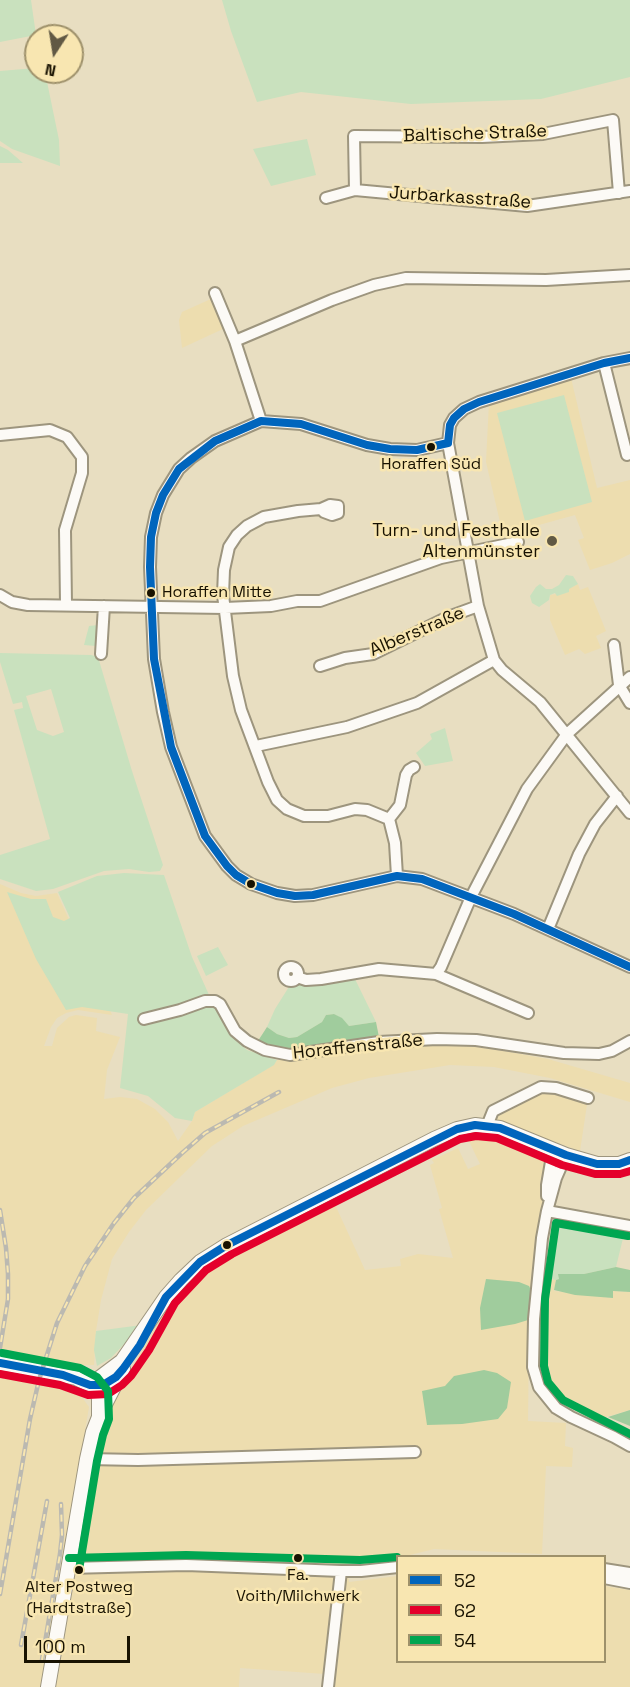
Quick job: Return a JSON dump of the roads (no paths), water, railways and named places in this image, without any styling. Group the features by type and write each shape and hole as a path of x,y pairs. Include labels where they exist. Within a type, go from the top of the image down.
{"main road":[{"path":"90,1385 122,1361 159,1307 190,1270 227,1245 434,1139 466,1126 487,1126 513,1132 589,1162 608,1165 630,1160"},
{"path":"0,1363 63,1374 90,1385 103,1385 116,1377 123,1369 140,1345 159,1307"},
{"path":"48,1687 93,1432 123,1369"},
{"path":"90,1385 99,1398 99,1417"},
{"path":"90,1385 93,1432"}],"street":[{"name":"Baltische Straße","path":"355,190 354,136 482,137 543,134 613,120 624,192"},
{"name":"Jurbarkasstraße","path":"326,198 355,190 527,206 624,192"},
{"path":"235,341 332,300 374,285 406,278 546,280 630,274"},
{"path":"215,293 235,341 261,421"},
{"path":"630,358 604,363 479,402 464,409 458,413 450,425 448,443 478,606 495,660 502,670 540,702 630,813"},
{"path":"604,363 627,455"},
{"path":"448,443 417,450 390,449 367,445 301,424 261,421 203,449 179,469 171,481 153,524 150,567 154,659 171,747 206,836 226,866 250,884 295,896 329,892 397,876 422,879 548,929 630,967"},
{"path":"0,435 50,430 68,437 82,457 82,473 65,530 66,604"},
{"path":"321,509 264,518 247,526 229,547 224,570 223,595 233,676 241,710 277,800 287,809 304,816 317,817 355,809 367,810 389,819"},
{"path":"0,595 12,602 28,605 225,608 320,601 441,558 518,542"},
{"path":"101,654 104,606"},
{"name":"Alberstraße","path":"320,666 345,658 373,654 448,617 478,606"},
{"path":"614,645 619,685 630,703"},
{"path":"256,746 347,727 417,703 495,660"},
{"path":"436,974 471,897 527,789 567,734 630,677"},
{"path":"389,819 400,805 406,776 414,767"},
{"path":"548,929 579,854 595,824 616,795"},
{"path":"389,819 395,843 397,876"},
{"path":"297,977 306,980 321,979 378,969 436,974 528,1013"},
{"name":"Horaffenstraße","path":"144,1019 205,1001 215,1001 220,1004 236,1031 246,1041 265,1050 290,1055 379,1042 437,1039 476,1040 564,1053 599,1054 612,1051 630,1041"},
{"path":"487,1126 490,1114 497,1108 541,1087 556,1088 588,1098"},
{"path":"560,1152 547,1185 547,1211 533,1324 533,1367 539,1387 549,1402 562,1413 630,1446"},
{"path":"547,1211 630,1226"},
{"path":"87,1459 138,1460 415,1452"},
{"path":"69,1568 186,1565 361,1571 396,1567"},
{"path":"606,1569 630,1573"},
{"path":"328,1687 341,1571"},
{"path":"606,1577 630,1581"}],"railway":[{"path":"0,1594 30,1419 39,1380 57,1323 85,1266 134,1198 181,1154 205,1133 279,1092"},
{"path":"0,1210 8,1274 8,1299 0,1348"},
{"path":"21,1645 47,1501"},
{"path":"42,1660 60,1554 61,1504"}],"place":[{"name":"Horaffen Süd","path":"431,447"},
{"name":"Turn- und Festhalle Altenmünster","path":"552,541"},
{"name":"Horaffen Mitte","path":"151,593"},
{"name":"Fa. Voith/Milchwerk","path":"298,1558"},
{"name":"Alter Postweg (Hardtstraße)","path":"79,1570"}]}
